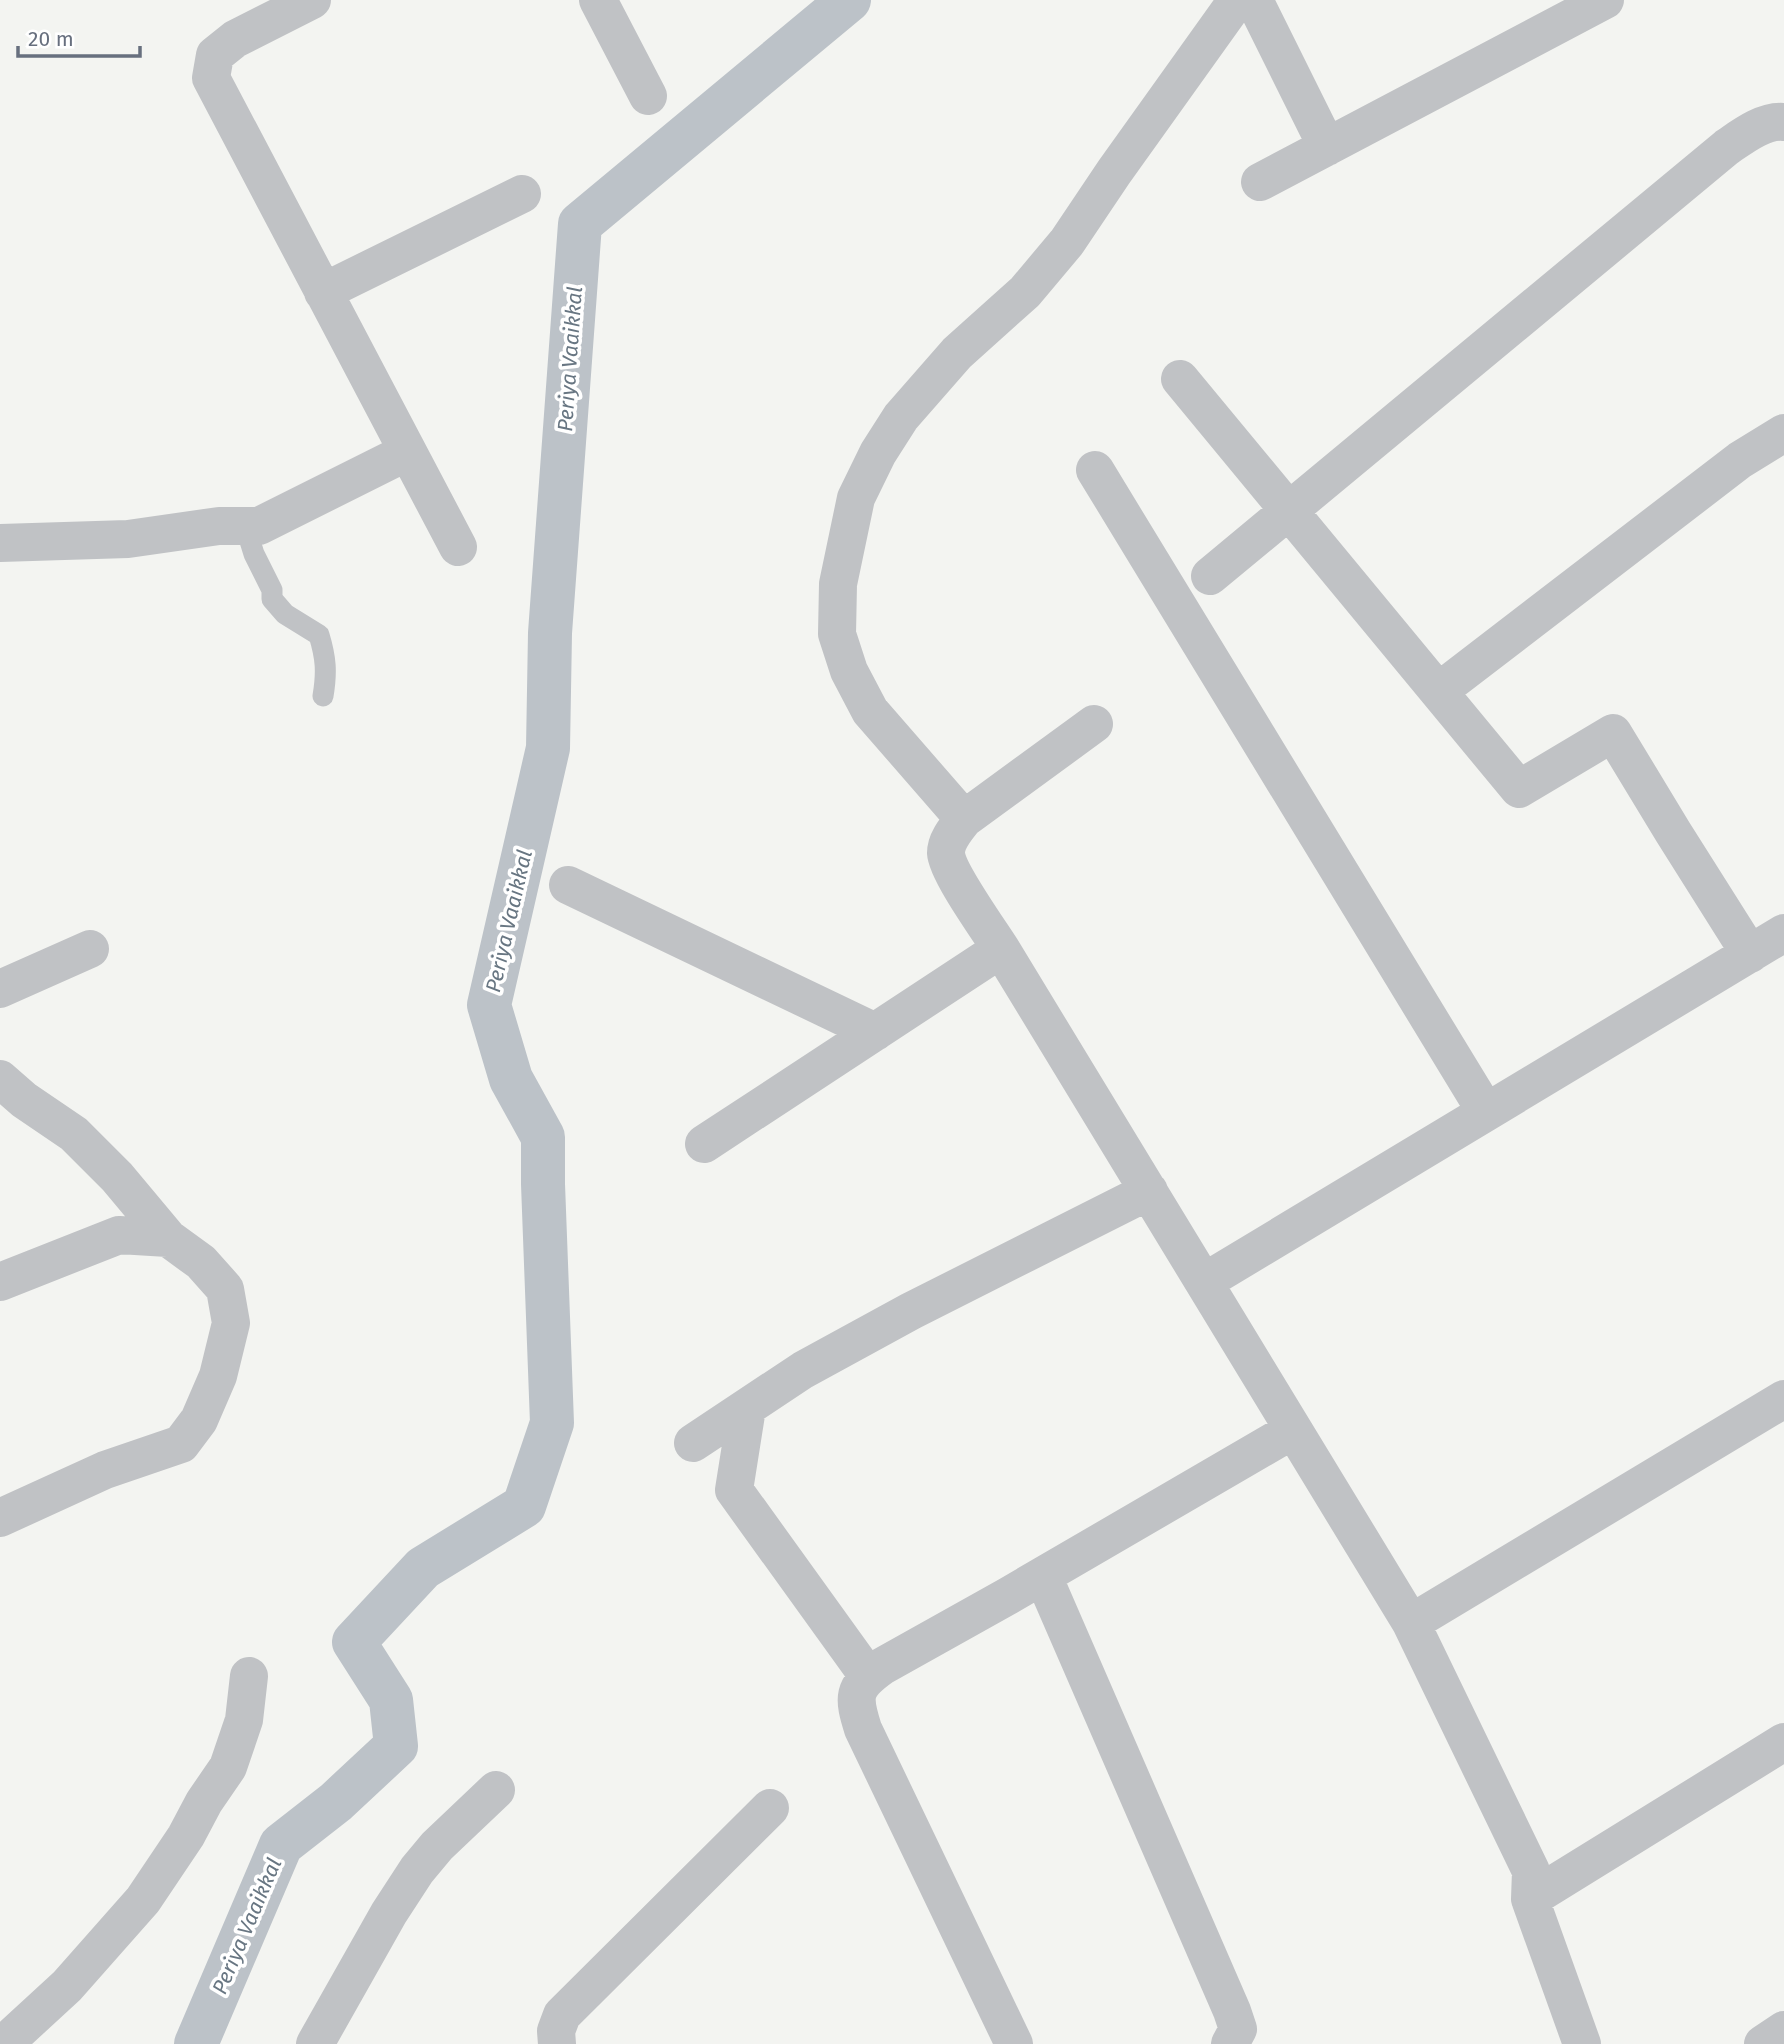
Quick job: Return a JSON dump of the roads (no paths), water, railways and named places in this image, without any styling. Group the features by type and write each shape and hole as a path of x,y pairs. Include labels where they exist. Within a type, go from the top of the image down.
{"street":[{"path":"312,0 235,39 215,55 211,78 458,547"},
{"path":"598,0 648,96"},
{"path":"964,820 870,711 849,671 836,634 838,584 856,498 878,453 901,417 957,353 1025,292 1067,242 1237,0"},
{"path":"1254,0 1328,147"},
{"path":"1261,182 1605,0"},
{"path":"1210,576 1727,147 1754,130 1784,122"},
{"path":"323,292 522,194"},
{"path":"1180,379 1519,789 1613,733 1750,954"},
{"path":"1439,691 1740,460 1784,433"},
{"path":"0,543 128,539 219,526 259,526 407,452"},
{"path":"1096,470 1486,1112"},
{"path":"1094,724 964,820 952,833 946,852 951,870 1411,1623 1531,1871 1530,1899 1582,2044"},
{"path":"568,885 875,1032"},
{"path":"1204,1282 1784,933"},
{"path":"704,1143 1001,948"},
{"path":"0,989 90,949"},
{"path":"0,1079 24,1100 75,1134 117,1177 168,1237 201,1262 225,1289 231,1323 218,1376 199,1420 181,1444 105,1470 0,1518"},
{"path":"693,1443 803,1370 911,1311 1149,1191"},
{"path":"0,1282 119,1236 168,1237"},
{"path":"1411,1623 1784,1399"},
{"path":"747,1408 734,1490 868,1676"},
{"path":"1014,2044 863,1729 856,1707 857,1691 868,1676 881,1667 1293,1430"},
{"path":"1043,1576 1232,2011 1238,2029 1230,2044"},
{"path":"4,2044 66,1986 143,1900 186,1836 204,1802 229,1767 244,1720 249,1676"},
{"path":"1530,1899 1784,1742"},
{"path":"315,2044 389,1913 417,1870 437,1846 496,1790"},
{"path":"557,2044 556,2031 562,2015 771,1808"},
{"path":"1763,2044 1784,2030"}],"lane":[{"path":"245,525 254,554 272,590 272,599 285,614 319,635 326,657 323,696"}],"waterway":[{"name":"Periya Vaaikkal","path":"196,2044 281,1845 336,1802 396,1746 391,1700 354,1642 423,1568 524,1506 552,1423 543,1137 511,1079 489,1005 548,748 550,633 580,224 849,0"}]}
